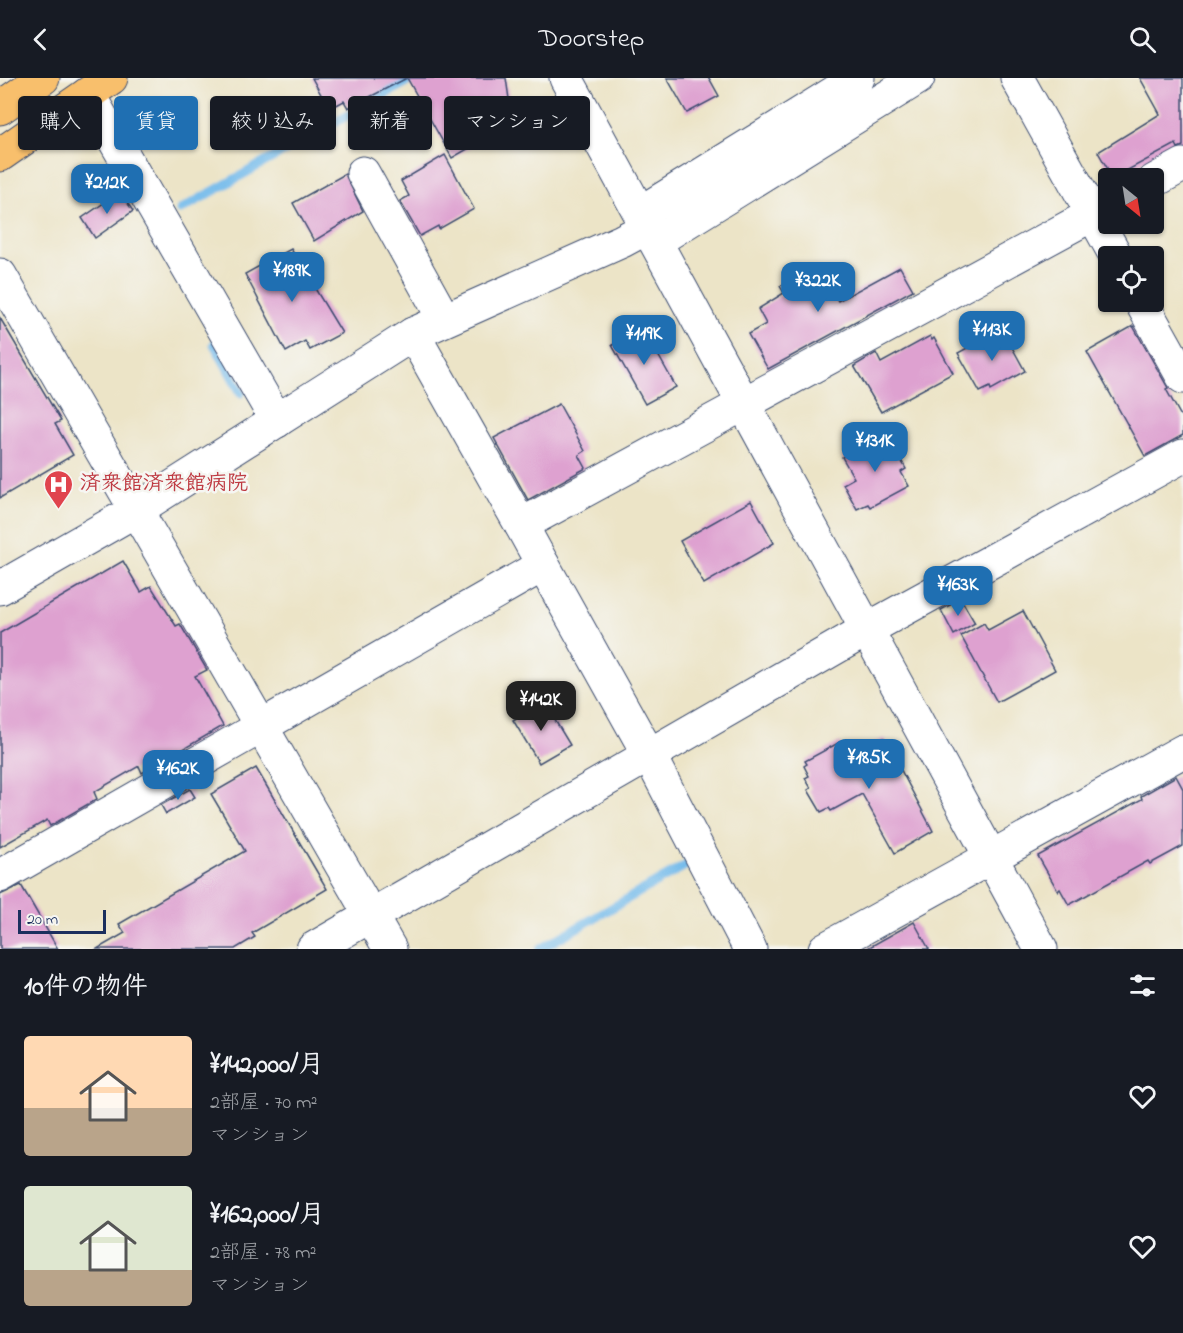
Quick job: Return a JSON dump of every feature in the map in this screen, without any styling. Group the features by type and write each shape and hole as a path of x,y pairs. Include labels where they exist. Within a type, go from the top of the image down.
{"main road":[{"path":"0,108 43,78"},
{"path":"0,155 100,86"}],"street":[{"path":"566,78 1041,949"},
{"path":"648,227 858,78"},
{"path":"0,588 138,509 413,334 622,241 918,78"},
{"path":"1017,78 1098,205"},
{"path":"100,86 277,421"},
{"path":"1164,175 1183,165"},
{"path":"363,173 444,319"},
{"path":"521,525 745,406 1098,212"},
{"path":"0,275 138,509 260,727 390,949"},
{"path":"1147,312 1183,377"},
{"path":"413,334 649,755 750,949"},
{"path":"313,949 866,630 1183,456"},
{"path":"0,876 543,565"},
{"path":"825,949 1183,751"}],"building":[{"path":"312,78 407,78 372,96 348,96 348,108 344,101 336,105 336,96 322,96"},
{"path":"407,78 506,78 509,96 444,96 444,144 432,122 432,96 417,96"},
{"path":"667,78 709,78 719,96 687,113"},
{"path":"1140,78 1183,78 1183,146 1178,148 1176,144 1132,168 1107,168 1098,152 1160,114"},
{"path":"448,150 466,150 452,158"},
{"path":"445,155 474,209 439,229 438,226 420,236 400,201 409,196 401,181"},
{"path":"345,174 363,211 314,241 293,203"},
{"path":"120,192 133,211 95,238 82,218"},
{"path":"291,249 342,333 310,350 305,341 286,352 245,274"},
{"path":"818,267 838,301 900,267 913,290 768,369 748,334 766,324 758,309 784,293 780,286"},
{"path":"0,318 61,421 55,424 73,455 0,498"},
{"path":"1133,326 1183,420 1183,435 1145,456 1087,352"},
{"path":"643,328 676,387 645,404 612,345"},
{"path":"1002,329 1025,371 991,390 990,387 980,392 958,353"},
{"path":"930,336 932,340 934,338 953,373 881,412 854,366 876,353 881,363"},
{"path":"559,404 585,451 579,455 586,468 528,500 494,438"},
{"path":"886,433 906,469 901,472 909,486 870,507 868,504 857,509 843,484 854,478 842,457"},
{"path":"751,501 774,543 704,584 680,541"},
{"path":"123,561 141,592 151,586 176,626 180,624 207,670 195,676 223,726 142,773 139,766 94,792 97,799 50,826 47,820 0,847 0,633"},
{"path":"961,599 975,623 954,635 941,610"},
{"path":"1023,611 1055,670 997,702 961,636 984,623 988,630"},
{"path":"544,702 570,745 539,763 513,720"},
{"path":"884,738 933,831 895,853 862,794 831,811 829,808 821,812 808,790 811,788 805,778 809,776 804,766 807,764 805,761 840,742 848,757"},
{"path":"256,768 327,889 252,933 255,937 235,949 97,949 125,933 119,924 245,851 211,794"},
{"path":"1176,776 1183,789 1183,846 1150,864 1148,861 1069,905 1060,889 1058,891 1038,856 1142,799 1141,796"},
{"path":"190,789 195,797 166,814 161,805"},
{"path":"21,885 58,949 0,949 0,895"},
{"path":"914,922 929,949 866,949"}],"waterway":[{"path":"180,210 414,78"},
{"path":"214,344 241,393"},
{"path":"540,949 690,863"}],"place":[{"name":"済衆館済衆館病院","path":"59,510"}]}
